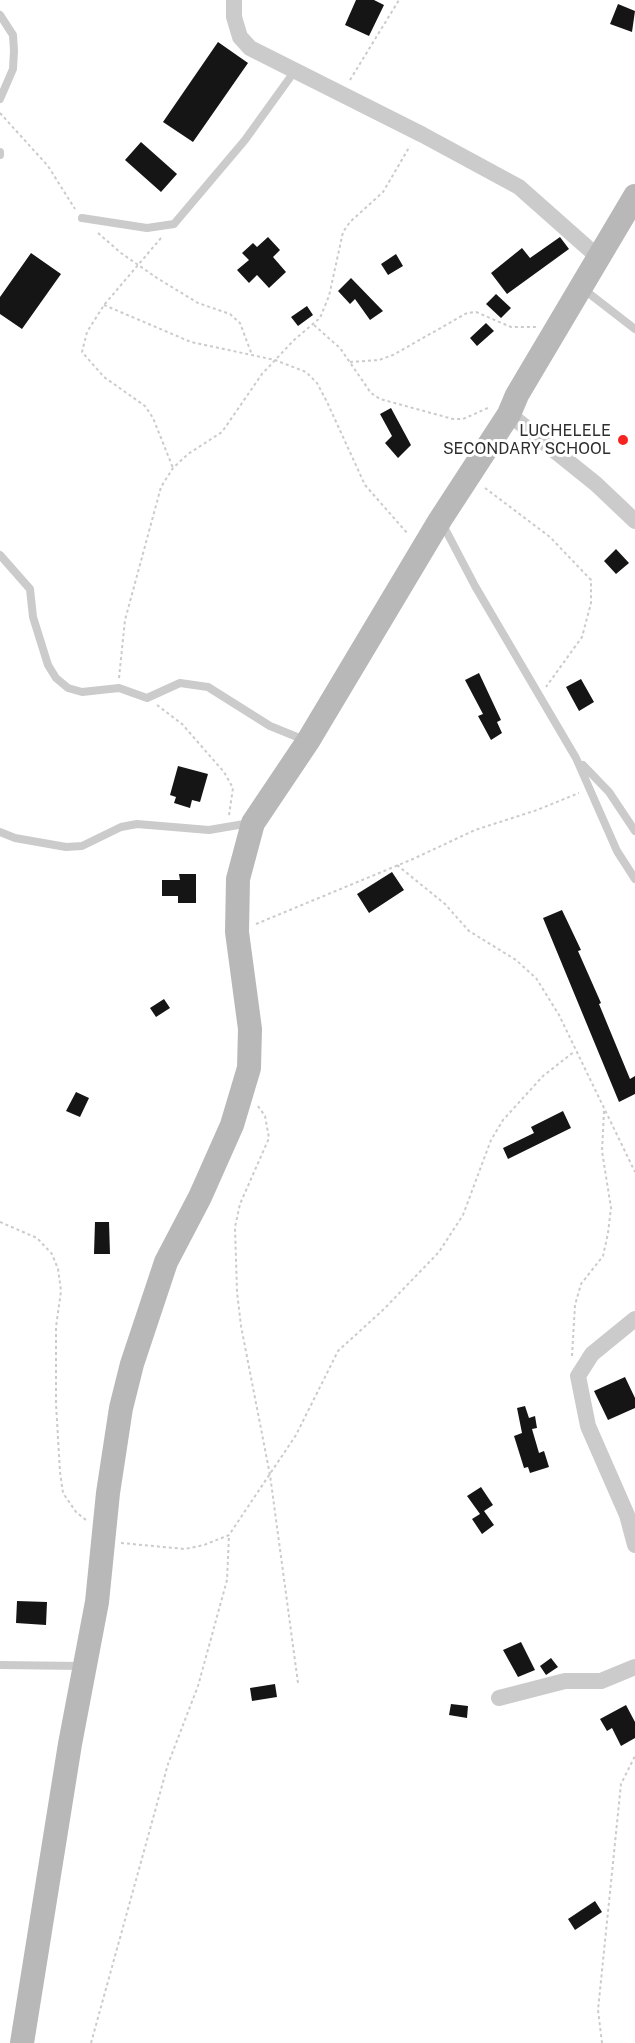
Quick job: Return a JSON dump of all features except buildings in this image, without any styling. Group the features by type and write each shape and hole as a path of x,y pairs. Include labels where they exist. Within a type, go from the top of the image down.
{"main road":[{"path":"22,2043 70,1744 97,1602 121,1408 132,1364 166,1262 200,1197 244,1091 249,1068 250,1029 237,932 238,879 254,823 308,741 440,520 469,476 500,410 517,395 635,196"}],"street":[{"path":"234,0 234,17 240,37 250,48 423,135 519,187 598,256"},
{"path":"500,410 596,484 635,521"},
{"path":"635,1318 592,1354 578,1376 588,1426 627,1515 635,1545"},
{"path":"499,1698 565,1681 602,1681 635,1667"}],"lane":[{"path":"0,15 13,35 14,51 13,69 0,99"},
{"path":"82,218 129,227 161,227 174,224 245,140 294,72"},
{"path":"582,288 635,329"},
{"path":"440,520 539,697 576,758 617,851 635,879"},
{"path":"0,555 30,589 33,617 48,665 56,678 68,688 82,692 119,688 147,698 180,683 207,687 270,726 308,741"},
{"path":"576,758 609,792 635,831"},
{"path":"0,832 15,838 74,847 82,846 121,827 137,824 182,829 254,823"},
{"path":"0,1665 85,1666"}],"path":[{"path":"343,96 354,71 399,0"},
{"path":"0,113 44,161 82,218 136,265 198,303 230,314 240,323 252,356"},
{"path":"119,688 119,654 131,593 147,544 161,487 173,468 188,454 222,432 251,388 275,360 294,340 314,325 328,296 343,232 350,222 383,192 413,142 423,135"},
{"path":"173,468 153,418 145,406 104,377 82,352 87,332 104,305 136,265 174,224"},
{"path":"104,305 191,342 275,360 306,372 317,383 365,485 422,550"},
{"path":"350,362 379,360 393,355 467,313 476,312 511,327 558,327"},
{"path":"314,325 340,348 371,393 395,404 430,411 453,419 463,419 500,410"},
{"path":"469,476 542,530 591,580 591,603 582,637 539,697"},
{"path":"147,698 182,724 230,782 233,796 227,827"},
{"path":"237,932 475,830 537,810 591,788"},
{"path":"397,865 445,904 469,931 516,960 536,978 558,1015 635,1172"},
{"path":"91,2043 168,1764 198,1686 228,1580 229,1535 270,1475 316,1398 338,1351 384,1309 439,1252 463,1215 491,1140 502,1120 543,1076 575,1051"},
{"path":"244,1091 265,1116 269,1130 261,1159 240,1204 235,1238 241,1326 270,1475 298,1683"},
{"path":"578,1376 572,1354 575,1305 581,1284 603,1256 611,1208 602,1150 604,1108"},
{"path":"0,1222 37,1238 52,1254 58,1269 61,1292 56,1327 56,1404 63,1493 76,1512 104,1533 158,1549 184,1549 204,1545 229,1535"},
{"path":"602,2043 598,2010 621,1784 635,1756"}],"place":[{"name":"LUCHELELE SECONDARY SCHOOL","path":"623,440"}]}
